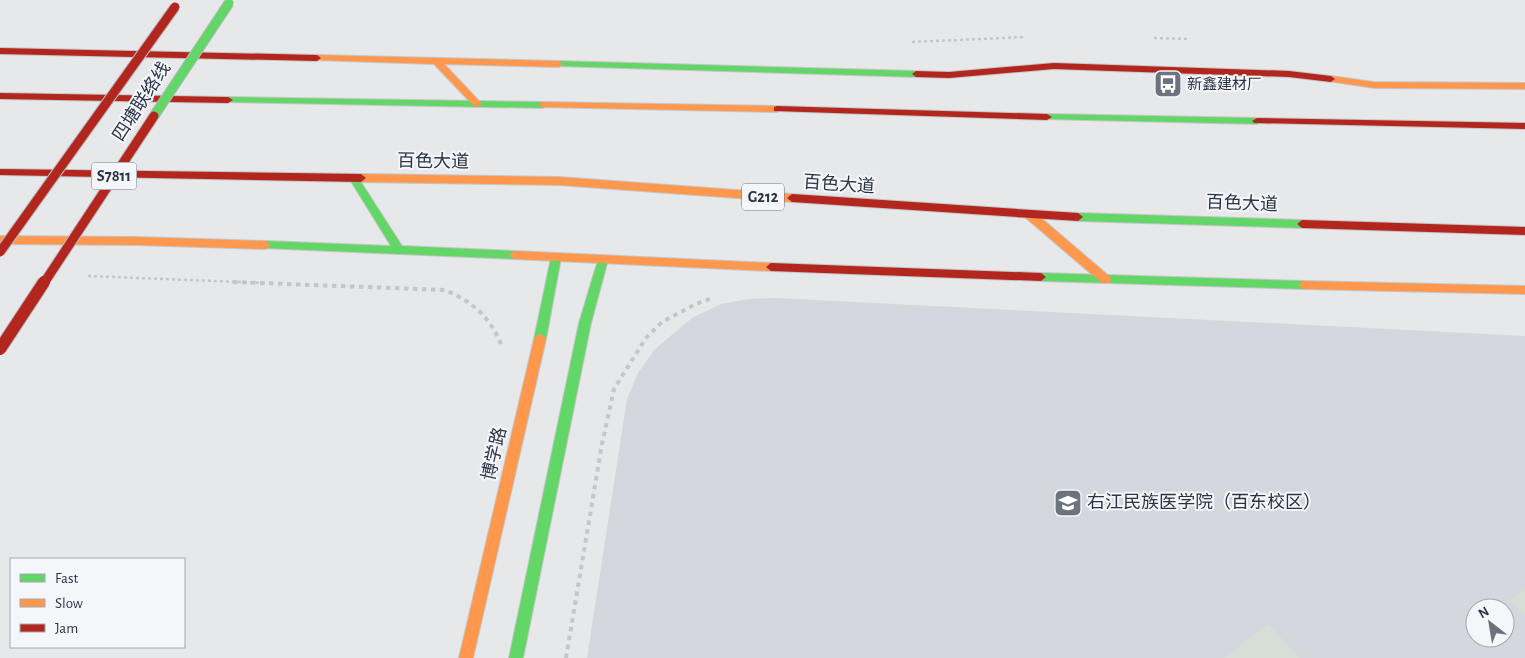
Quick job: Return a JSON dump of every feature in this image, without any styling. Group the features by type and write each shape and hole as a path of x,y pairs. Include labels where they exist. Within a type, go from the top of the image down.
{"main road":[{"name":"四塘联络线","path":"0,348 230,1"},
{"name":"四塘联络线","path":"0,252 177,3"},
{"path":"0,51 435,60 949,75 1054,66 1289,74 1374,84 1525,86"},
{"path":"435,60 478,104"},
{"path":"0,96 839,110 1115,120 1525,126"},
{"name":"百色大道","path":"0,172 558,181 1030,215 1525,231"},
{"path":"354,178 398,249"},
{"path":"1030,215 1106,280"},
{"path":"0,240 137,241 398,249 556,258 1106,280 1525,290"},
{"name":"博学路","path":"466,658 541,334 556,258"},
{"path":"516,658 583,333 603,260"}],"path":[{"path":"78,276 446,290 462,297 486,316 494,325 502,347"},
{"path":"566,658 602,444 614,389 646,338 662,322 696,304 719,296"}],"shaded area":[{"name":"右江民族医学院（百东校区）","path":"776,298 1525,336 1525,658 587,658 627,399 638,373 655,349 692,318 721,304 748,299"},
{"path":"1525,588 1525,616 1515,607 1515,598 1513,598"},
{"path":"1268,624 1300,658 1224,658"}],"traffic: fast":[{"path":"154,116 229,3"},
{"path":"559,64 916,74"},
{"path":"228,100 543,105"},
{"path":"1047,117 1257,121"},
{"path":"354,178 398,249"},
{"path":"1078,217 1302,224"},
{"path":"266,245 514,255"},
{"path":"540,339 556,258"},
{"path":"516,658 585,323 603,260"},
{"path":"1041,277 1303,285"}],"traffic: slow":[{"path":"317,58 559,64"},
{"path":"435,60 477,104"},
{"path":"1331,79 1374,85 1525,86"},
{"path":"543,105 777,109"},
{"path":"361,178 559,181 792,198"},
{"path":"1030,215 1106,280"},
{"path":"0,240 137,241 266,245"},
{"path":"514,255 771,267"},
{"path":"1303,285 1525,290"},
{"path":"466,658 540,339"}],"traffic: jam":[{"path":"0,252 175,7"},
{"path":"0,51 317,58"},
{"path":"916,74 949,75 1054,66 1289,74 1331,79"},
{"path":"0,96 228,100"},
{"path":"777,109 1047,117"},
{"path":"0,349 154,116"},
{"path":"1257,121 1525,126"},
{"path":"0,172 361,178"},
{"path":"792,198 1078,217"},
{"path":"1302,224 1525,231"},
{"path":"771,267 1041,277"}],"place":[{"name":"新鑫建材厂","path":"1168,84"},
{"name":"右江民族医学院（百东校区）","path":"1068,503"}]}
